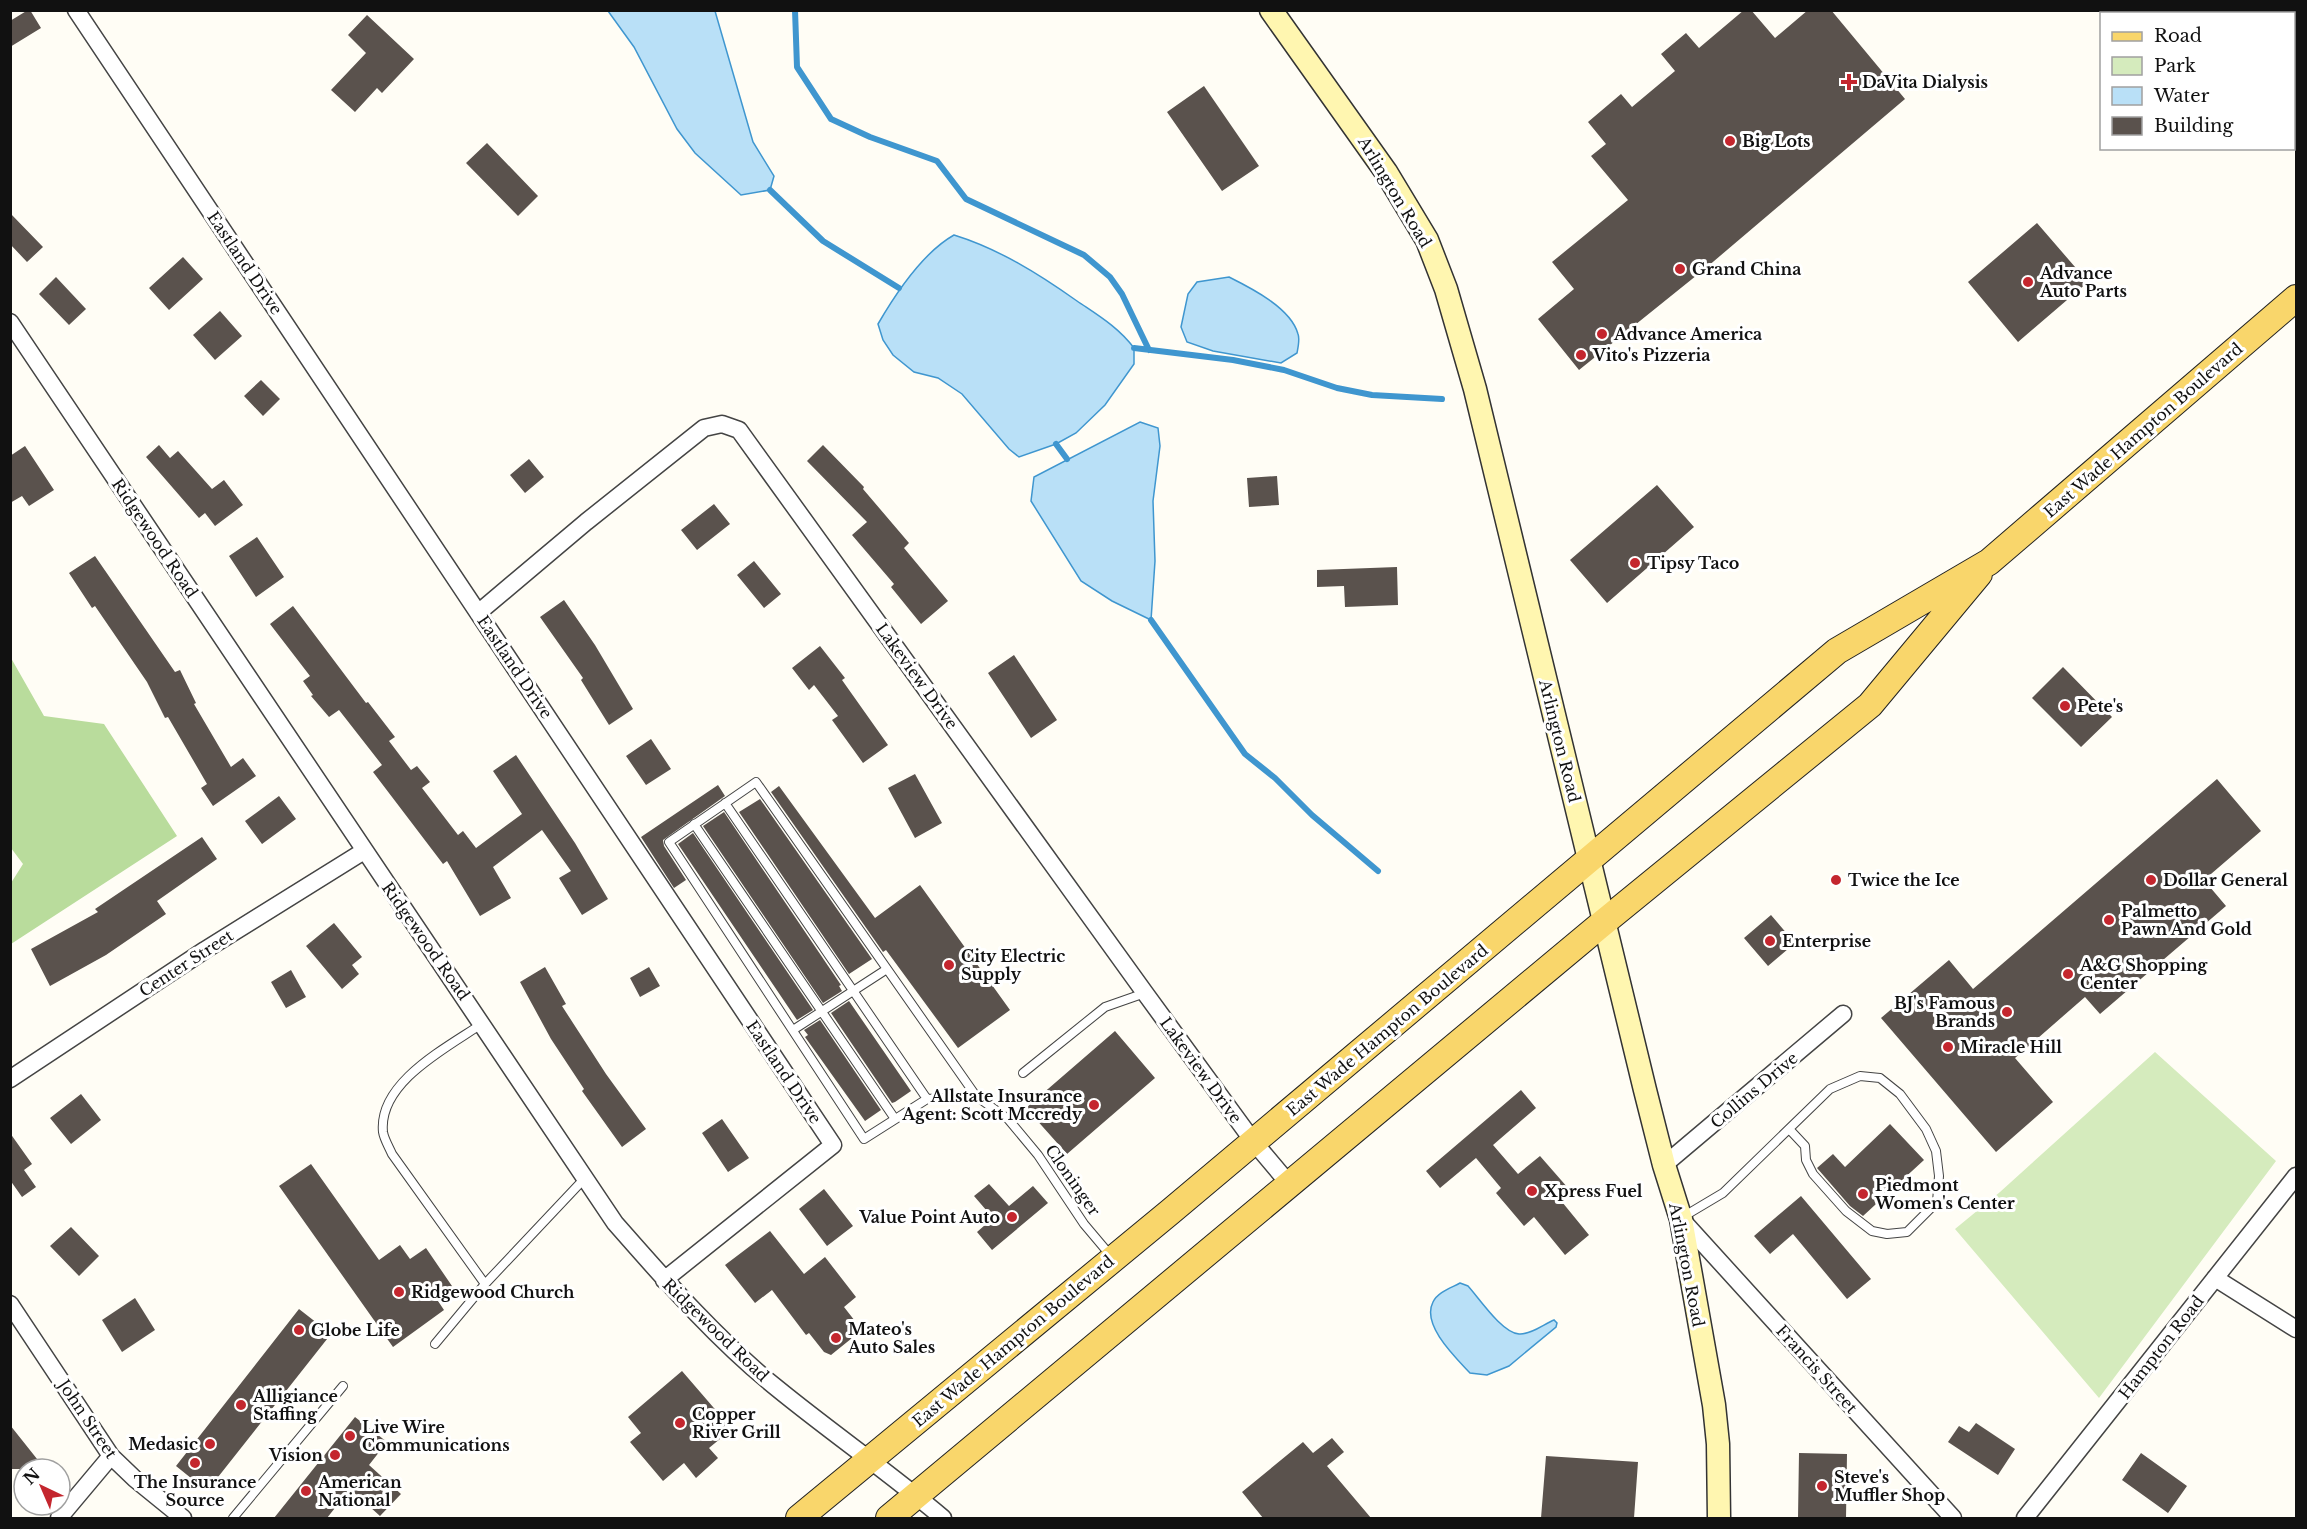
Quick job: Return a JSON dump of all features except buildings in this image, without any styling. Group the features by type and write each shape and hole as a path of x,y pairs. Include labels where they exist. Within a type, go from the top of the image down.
{"main road":[{"name":"Arlington Road","path":"1271,10 1386,172 1414,217 1437,263 1476,395 1664,1165 1681,1219 1714,1405 1718,1444 1719,1518"},
{"name":"East Wade Hampton Boulevard","path":"799,1518 1113,1259 1837,651 1989,562 2296,298"},
{"name":"East Wade Hampton Boulevard","path":"889,1518 1604,922 1870,705 1989,562"}],"street":[{"name":"Eastland Drive","path":"76,10 833,1145 664,1280"},
{"name":"Ridgewood Road","path":"10,322 364,851 483,1023 615,1223 664,1280 738,1354 777,1389 943,1518"},
{"name":"Lakeview Drive","path":"478,613 586,522 704,428 722,424 739,430 1144,993 1253,1141 1290,1185"},
{"name":"Center Street","path":"10,1079 205,950 364,851"},
{"name":"Collins Drive","path":"1664,1165 1843,1014"},
{"name":"Hampton Road","path":"2025,1518 2296,1176"},
{"name":"Francis Street","path":"1681,1219 1953,1518"},
{"path":"2215,1278 2296,1329"},
{"name":"John Street","path":"10,1304 111,1456 183,1518"},
{"path":"59,1518 111,1456"}],"lane":[{"name":"Cloninger","path":"725,803 756,782 976,1096 1008,1119 1038,1155 1084,1224 1113,1259"},
{"path":"927,1098 725,803 669,842 864,1139 927,1098 976,1096"},
{"path":"694,824 895,1119"},
{"path":"792,1030 887,969"},
{"path":"1023,1073 1106,1007 1144,993"},
{"path":"483,1023 422,1066 393,1093 385,1116 383,1133 392,1154 485,1284"},
{"path":"1681,1219 1723,1193 1830,1089 1860,1076 1880,1078 1900,1094 1926,1130 1936,1151 1939,1176 1937,1202 1907,1232 1887,1234 1872,1231 1846,1211 1813,1174 1806,1160 1805,1146 1790,1130"},
{"path":"435,1344 485,1284 585,1178"},
{"path":"233,1518 343,1386"}],"green space":[{"path":"11,658 44,716 104,724 177,836 11,944 11,883 23,864 11,848"},
{"path":"2155,1052 2276,1161 2099,1398 1955,1229 2000,1192"}],"water":[{"path":"608,11 715,11 753,142 774,176 770,190 741,195 695,153 677,129 634,47"},
{"path":"954,235 987,247 1033,272 1108,322 1134,348 1134,364 1105,405 1076,433 1056,444 1019,457 1009,449 962,394 938,378 914,372 893,355 883,340 878,324 893,300 931,252"},
{"path":"1229,277 1279,307 1294,325 1299,336 1297,353 1281,363 1213,351 1187,342 1181,327 1188,294 1197,282"},
{"path":"1140,422 1158,428 1160,446 1153,501 1155,561 1151,620 1112,601 1081,581 1031,501 1034,477"},
{"path":"1460,1283 1468,1286 1498,1322 1512,1332 1528,1333 1554,1320 1557,1323 1556,1327 1509,1366 1487,1375 1470,1373 1442,1340 1432,1321 1433,1302 1445,1291"}],"waterway":[{"path":"795,10 797,67 831,119 870,137 937,161 966,199 1084,255 1110,277 1122,294 1149,350"},
{"path":"770,190 823,241 899,288"},
{"path":"1134,348 1233,360 1284,370 1337,388 1372,395 1442,399"},
{"path":"1056,444 1067,459"},
{"path":"1151,620 1245,754 1378,871"}],"place":[{"name":"DaVita Dialysis","path":"1849,82"},
{"name":"Big Lots","path":"1730,141"},
{"name":"Grand China","path":"1680,269"},
{"name":"Advance Auto Parts","path":"2028,282"},
{"name":"Advance America","path":"1602,334"},
{"name":"Vito's Pizzeria","path":"1581,355"},
{"name":"Tipsy Taco","path":"1635,563"},
{"name":"Pete's","path":"2065,706"},
{"name":"Twice the Ice","path":"1836,880"},
{"name":"Dollar General","path":"2151,880"},
{"name":"Palmetto Pawn And Gold","path":"2109,920"},
{"name":"Enterprise","path":"1770,941"},
{"name":"City Electric Supply","path":"949,965"},
{"name":"A&G Shopping Center","path":"2068,974"},
{"name":"BJ's Famous Brands","path":"2007,1012"},
{"name":"Miracle Hill","path":"1948,1047"},
{"name":"Allstate Insurance Agent: Scott Mccredy","path":"1094,1105"},
{"name":"Xpress Fuel","path":"1532,1191"},
{"name":"Piedmont Women's Center","path":"1863,1194"},
{"name":"Value Point Auto","path":"1012,1217"},
{"name":"Ridgewood Church","path":"399,1292"},
{"name":"Globe Life","path":"299,1330"},
{"name":"Mateo's Auto Sales","path":"836,1338"},
{"name":"Alligiance Staffing","path":"241,1405"},
{"name":"Copper River Grill","path":"680,1423"},
{"name":"Live Wire Communications","path":"350,1436"},
{"name":"Medasic","path":"210,1444"},
{"name":"Vision","path":"335,1455"},
{"name":"The Insurance Source","path":"195,1463"},
{"name":"Steve's Muffler Shop","path":"1822,1486"},
{"name":"American National","path":"306,1491"}]}
